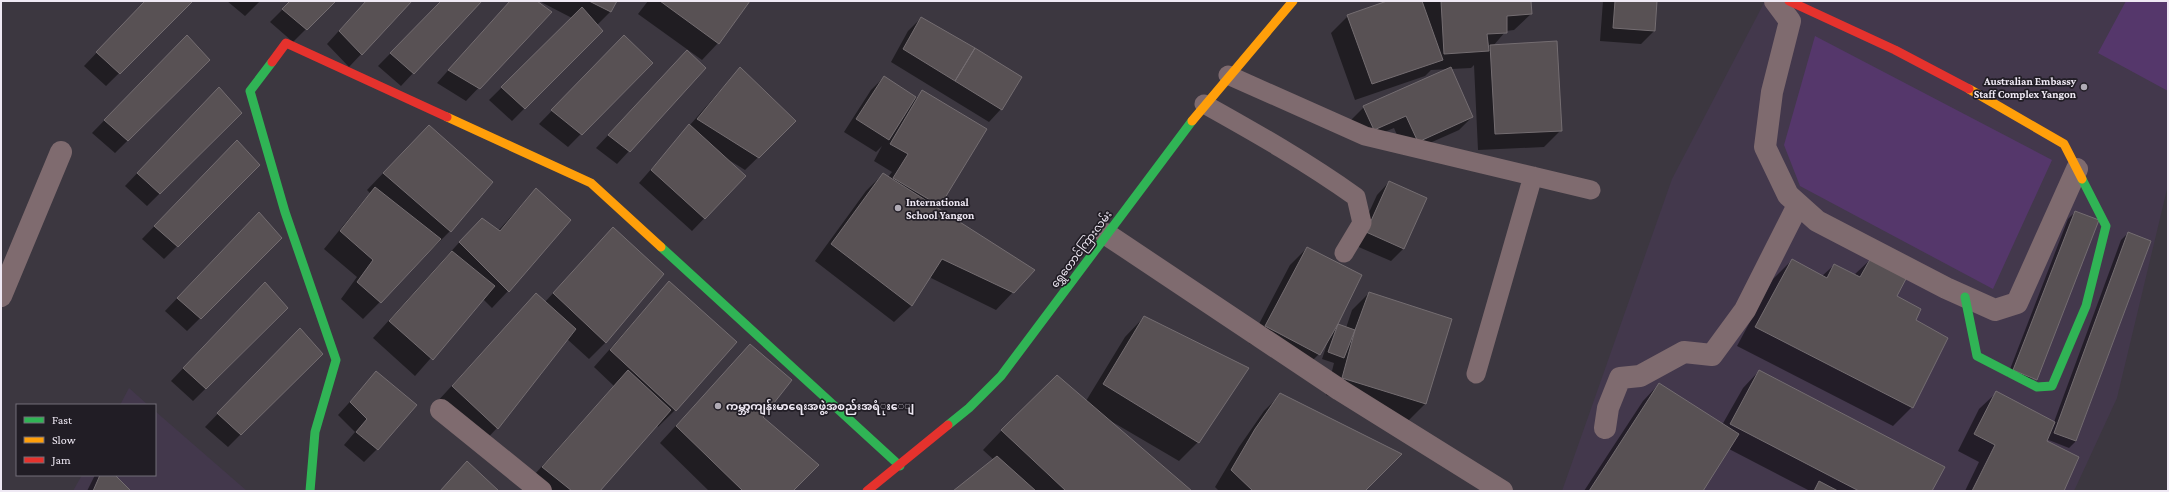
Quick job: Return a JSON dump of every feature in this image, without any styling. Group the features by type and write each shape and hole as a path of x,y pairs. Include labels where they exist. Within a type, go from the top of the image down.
{"street":[{"name":"ရွှေတောင်ကြားလမ်း","path":"867,491 900,466 968,408 1001,376 1204,104 1293,1"},
{"path":"1775,1 1790,22 1772,92 1765,147 1788,196 1816,221 1965,297 1995,310 2017,303 2077,170"},
{"path":"1789,1 1918,61 2006,107 2064,144 2106,226 2086,306 2052,386 2037,387 1999,369 1977,356 1965,297"},
{"path":"310,491 314,432 336,360 285,212 250,91 286,43 591,183 900,466"},
{"path":"1,296 61,152"},
{"path":"1605,428 1608,408 1620,378 1640,376 1684,352 1712,354 1745,310 1798,205"},
{"path":"1106,234 1340,390 1502,491"},
{"path":"441,410 541,491"}],"lane":[{"path":"1228,75 1365,136 1591,190"},
{"path":"1204,104 1263,136 1317,169 1356,197 1362,223 1344,253"},
{"path":"1476,374 1533,176"}],"shaded area":[{"path":"1765,1 2168,1 2168,185 2117,398 2074,491 1562,491 1672,179"},
{"path":"2126,1 2168,1 2168,91 2098,53"},
{"path":"1815,36 2052,160 1993,289 1800,186 1784,145"},
{"path":"129,388 147,404 121,404"},
{"path":"156,412 247,491 73,491 81,476 156,476"}],"building":[{"path":"145,1 193,1 120,74 96,52"},
{"path":"290,1 336,1 307,30 282,9"},
{"path":"366,1 412,1 362,55 339,31"},
{"path":"441,1 482,1 414,74 390,53"},
{"path":"510,1 537,1 552,12 480,89 448,70"},
{"path":"589,1 617,1 611,12"},
{"path":"660,1 750,1 719,44"},
{"path":"1387,1 1422,1 1443,60 1372,84 1347,15"},
{"path":"1441,1 1531,1 1532,14 1507,16 1507,33 1487,34 1489,51 1444,54"},
{"path":"1615,1 1657,1 1655,31 1613,28"},
{"path":"582,7 603,31 525,109 501,87"},
{"path":"921,17 975,48 955,81 903,49"},
{"path":"187,35 210,60 128,141 104,120"},
{"path":"624,35 653,63 582,135 551,110"},
{"path":"1557,41 1562,131 1495,134 1490,45"},
{"path":"975,48 1022,77 1002,110 955,81"},
{"path":"687,50 706,68 630,152 608,135"},
{"path":"740,67 796,121 759,158 697,119"},
{"path":"1451,67 1473,117 1418,142 1406,116 1374,130 1363,106"},
{"path":"884,76 916,97 889,140 856,119"},
{"path":"219,87 242,113 160,194 137,173"},
{"path":"922,90 987,129 940,206 893,178 908,154 890,144"},
{"path":"689,124 746,176 705,219 651,170"},
{"path":"429,125 493,182 451,232 383,173"},
{"path":"237,140 260,165 178,247 154,226"},
{"name":"International School Yangon","path":"883,173 1035,270 1014,293 942,259 912,306 831,244"},
{"path":"1389,181 1427,198 1404,249 1366,232"},
{"path":"375,187 441,239 381,303 357,282 373,260 340,231"},
{"path":"536,188 571,220 509,292 459,242 482,218 500,231"},
{"path":"2075,211 2099,220 2037,380 2013,370"},
{"path":"259,212 282,238 201,319 177,298"},
{"path":"613,227 664,274 606,343 553,293"},
{"path":"2128,232 2151,241 2076,441 2054,433"},
{"path":"1307,247 1362,275 1338,324 1320,355 1265,326"},
{"path":"452,251 495,286 433,360 389,321"},
{"path":"1872,256 1908,275 1897,296 1921,309 1916,320 1948,338 1913,408 1755,327 1792,259 1827,278 1834,264 1860,277"},
{"path":"669,281 737,342 676,411 610,350"},
{"path":"265,282 288,308 206,389 183,368"},
{"path":"1369,292 1452,319 1426,404 1342,378 1355,330"},
{"path":"536,293 576,329 498,429 452,386"},
{"path":"1144,316 1249,368 1199,443 1103,384"},
{"path":"1338,324 1355,330 1344,358 1328,352"},
{"path":"300,328 323,354 241,435 217,413"},
{"path":"750,344 792,380 763,417 819,465 793,491 743,491 676,426"},
{"path":"628,370 671,410 600,491 572,491 542,467"},
{"path":"1759,370 1945,467 1932,491 1859,491 1730,424"},
{"path":"376,371 417,405 378,450 356,432 367,419 350,402"},
{"path":"1057,375 1192,491 1066,491 1001,430"},
{"path":"1659,383 1739,434 1703,491 1589,491"},
{"path":"1996,391 2055,422 2047,441 2079,457 2064,491 1972,491 1995,445 1974,434"},
{"path":"1280,393 1402,454 1365,491 1253,491 1231,470 1255,429"},
{"path":"997,456 1036,491 953,491"},
{"path":"467,461 499,491 440,491"},
{"path":"100,476 116,476 131,491 93,491"},
{"path":"1819,481 1838,491 1814,491"}],"traffic: fast":[{"path":"272,62 250,91 285,212 336,360 315,432 310,491"},
{"path":"948,425 969,408 1001,376 1192,121"},
{"path":"1965,297 1977,356 2037,387 2052,386 2086,306 2106,226 2082,179"},
{"path":"661,247 900,466"}],"traffic: slow":[{"path":"1192,121 1293,1"},
{"path":"1969,89 2064,144 2082,179"},
{"path":"447,117 591,183 661,247"}],"traffic: jam":[{"path":"1789,1 1895,50 1969,89"},
{"path":"272,62 286,43 447,117"},
{"path":"867,491 948,425"}],"place":[{"name":"Australian Embassy Staff Complex Yangon","path":"2084,87"},
{"name":"International School Yangon","path":"898,208"},
{"name":"ကမ္ဘာ့ကျန်းမာရေးအဖွဲ့အစည်းအရံုးေျ","path":"718,406"}]}
